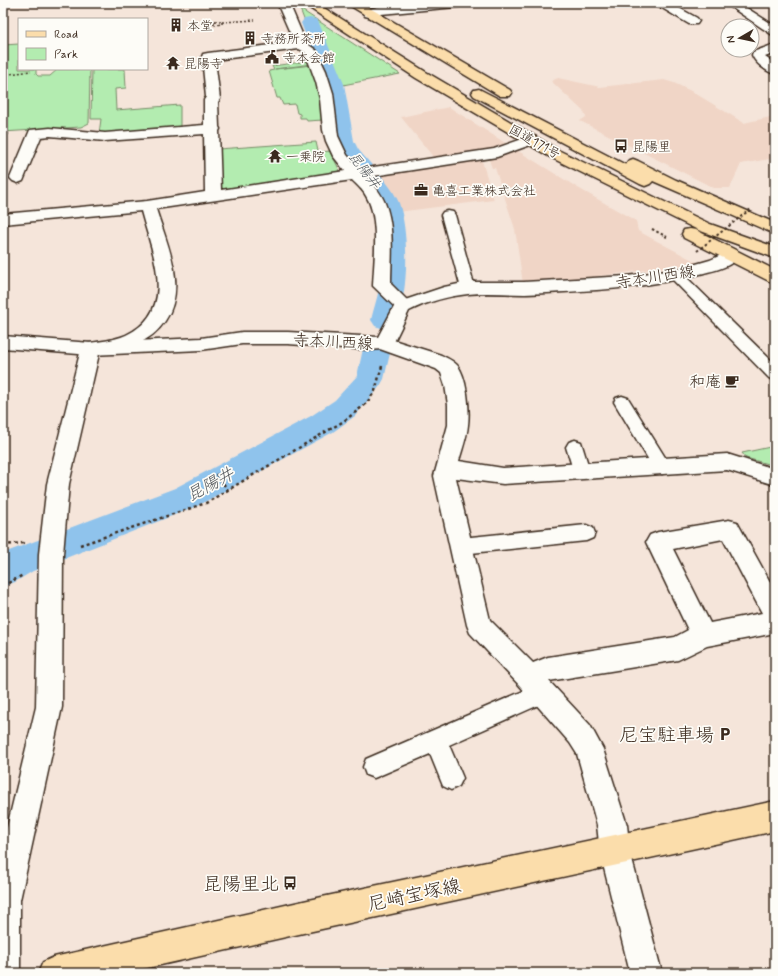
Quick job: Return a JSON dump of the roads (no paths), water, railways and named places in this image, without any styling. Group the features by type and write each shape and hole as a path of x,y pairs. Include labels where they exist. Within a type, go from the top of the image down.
{"main road":[{"name":"国道171号","path":"308,3 421,75 555,154 704,227 775,253"},
{"name":"国道171号","path":"347,5 464,83 570,142 665,186 775,253"},
{"path":"347,5 369,13 612,159 665,186 775,229"},
{"path":"531,109 604,149 665,186"},
{"path":"570,142 612,159"},
{"path":"555,154 596,184 730,256 775,277"},
{"name":"尼崎宝塚線","path":"54,973 308,916 615,852 775,816"}],"street":[{"path":"283,3 301,45"},
{"path":"369,13 381,10 466,3"},
{"path":"661,3 693,21"},
{"path":"731,3 775,31"},
{"path":"213,196 211,100 213,99 208,57 301,45 310,50 320,72 326,92 332,138 337,151 375,198 383,225 382,286 401,303"},
{"path":"775,48 758,55 759,58 775,70"},
{"path":"18,178 35,133 50,132 105,137 212,129"},
{"path":"3,219 146,206 213,196 497,153 531,140"},
{"path":"4,973 6,900 49,707 48,639 51,546 58,484 91,349 132,340 148,330 162,311 167,296 163,264 146,206"},
{"name":"寺本川西線","path":"3,342 91,349 201,344 242,338 288,338 371,344 384,343 402,307 401,303 408,304 450,291 468,288 524,288 619,282 676,276 716,264 730,256"},
{"path":"384,343 434,360 443,364 450,370 455,385 457,398 458,425 445,476 479,625 580,734 589,749 612,825 615,852 646,973"},
{"path":"446,468 503,476 727,462 775,477"},
{"path":"702,635 658,542 729,529 775,614"},
{"path":"536,685 548,669 678,648 702,635 775,622"}],"lane":[{"path":"448,215 468,288"},
{"path":"676,276 775,374"},
{"path":"622,402 662,467"},
{"path":"574,447 581,471"},
{"path":"461,546 586,533"},
{"path":"374,767 436,740 536,685"},
{"path":"436,740 451,778"}],"waterway":[{"name":"昆陽井","path":"310,23 334,84 343,141 348,151 382,193 387,202 393,227 393,281 384,320"},
{"name":"昆陽井","path":"3,572 21,561 186,497 322,424 345,408 370,379 377,349"}],"place":[{"name":"本堂","path":"176,25"},
{"name":"寺務所茶所","path":"250,38"},
{"name":"寺本会館","path":"272,57"},
{"name":"昆陽寺","path":"173,63"},
{"name":"昆陽里","path":"621,146"},
{"name":"一乗院","path":"275,156"},
{"name":"亀喜工業株式会社","path":"421,190"},
{"name":"和庵","path":"732,381"},
{"name":"尼宝駐車場","path":"725,734"},
{"name":"昆陽里北","path":"290,883"}]}
